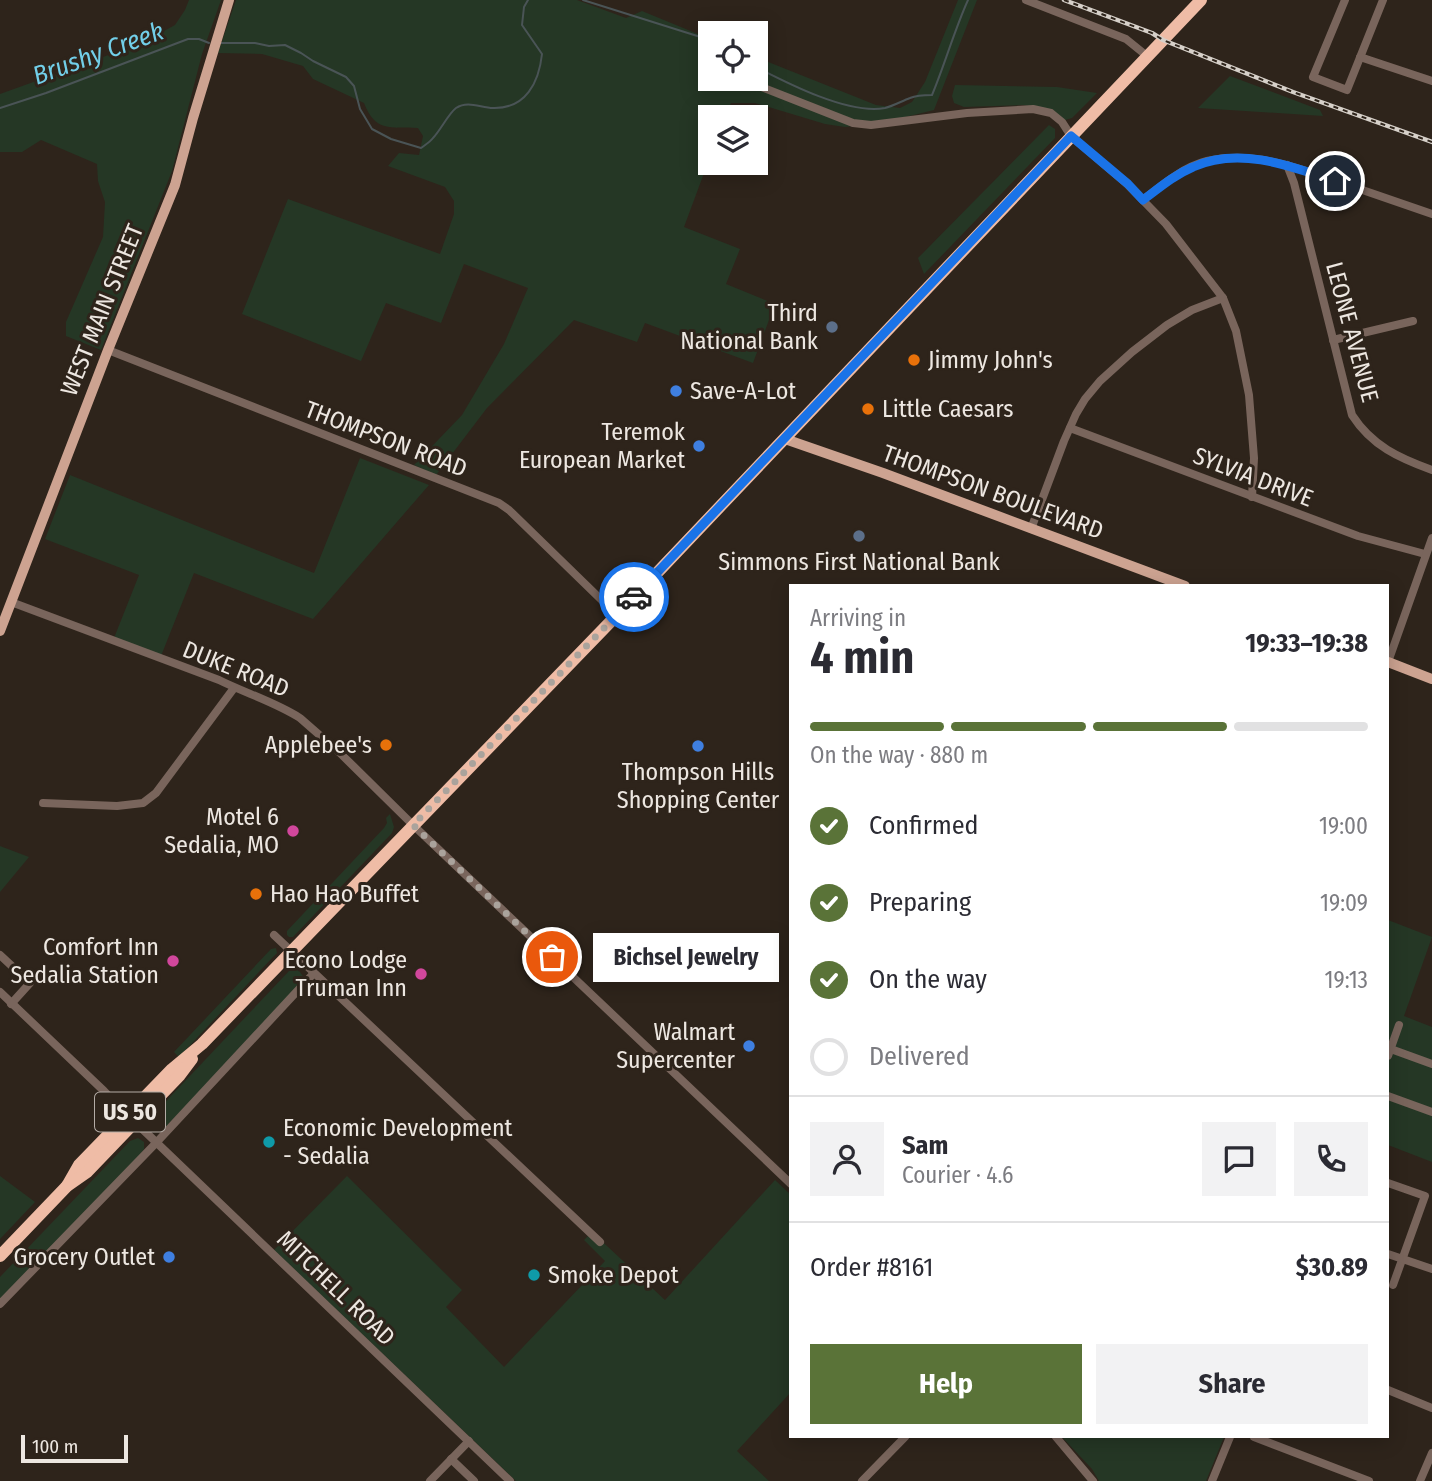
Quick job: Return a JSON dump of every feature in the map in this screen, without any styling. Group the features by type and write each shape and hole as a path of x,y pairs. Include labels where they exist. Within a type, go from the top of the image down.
{"highway":[{"name":"US 50","path":"0,1256 67,1186 88,1172 131,1119 180,1075 202,1044 617,615 1201,0"}],"main road":[{"name":"WEST MAIN STREET","path":"0,631 108,350 175,185 229,0"},
{"name":"THOMPSON BOULEVARD","path":"785,439 1180,584"},
{"path":"1389,662 1432,679"}],"street":[{"path":"1026,0 1126,39 1147,56"},
{"path":"1345,0 1314,77 1347,90 1383,0"},
{"path":"1360,57 1432,80"},
{"path":"768,90 853,123 870,125 967,113 1034,109 1051,113 1062,122 1071,136 1143,200 1174,234 1223,298 1236,331 1249,396 1254,458 1252,497"},
{"path":"1143,200 1170,179 1192,167 1207,161 1248,158 1287,164 1432,214"},
{"name":"LEONE AVENUE","path":"1287,164 1352,415 1371,439 1409,462 1432,470"},
{"path":"1031,529 1070,428 1092,390 1132,352 1167,325 1192,310 1223,298"},
{"path":"1334,340 1413,321"},
{"name":"THOMPSON ROAD","path":"108,350 499,503 617,615"},
{"name":"SYLVIA DRIVE","path":"1070,428 1358,536 1426,554"},
{"path":"1389,659 1432,538"},
{"name":"DUKE ROAD","path":"11,602 219,680 284,708 300,718 789,1182"},
{"path":"43,803 117,806 143,803 156,793 234,688"},
{"path":"274,935 600,1242"},
{"path":"0,955 30,983 11,1003"},
{"path":"0,1304 314,974"},
{"name":"MITCHELL ROAD","path":"0,992 510,1481"},
{"path":"1399,1025 1389,1051 1432,1064"},
{"path":"1389,1096 1432,1112"},
{"path":"1389,1183 1425,1196 1393,1285"},
{"path":"1389,1254 1432,1269"},
{"path":"1389,1390 1432,1408"},
{"path":"862,1481 904,1438"},
{"path":"1057,1438 1093,1481"},
{"path":"1212,1481 1230,1438"},
{"path":"1257,1438 1369,1481"},
{"path":"430,1481 469,1441"},
{"path":"1420,1481 1432,1453"},
{"path":"451,1459 474,1481"}],"green space":[{"path":"189,0 221,0 202,54 172,171 101,350 66,336 66,322 103,237 105,202 98,181 97,164 41,140 22,152 0,152 0,94 142,43 175,25"},
{"path":"236,0 577,0 626,18 642,11 698,34 698,91 768,91 768,62 876,105 900,108 912,102 925,82 958,0 977,0 934,110 881,123 845,127 825,124 755,103 698,105 698,175 703,175 684,227 740,249 726,284 775,304 753,363 645,323 637,342 574,320 487,408 436,475 414,465 462,415 504,344 528,288 464,264 441,323 386,303 361,361 242,314 288,199 440,254 454,214 454,201 445,187 388,166 399,153 419,155 423,136 418,128 392,127 379,123 373,119 364,103 313,79 303,66 262,54 218,53"},
{"path":"1230,76 1320,110 1323,116 1198,108"},
{"path":"955,85 1057,87 1097,93 1072,118 1065,120 1039,108 1023,105 964,107 954,103 952,96"},
{"path":"1049,125 1055,129 1055,138 924,274 918,258"},
{"path":"360,458 429,485 313,619 194,573 161,656 114,638 139,575 45,539 70,475 314,573"},
{"path":"390,814 394,827 392,833 293,937 289,937 287,931 384,828 386,818"},
{"path":"0,846 29,857 0,892"},
{"path":"1389,920 1432,937 1404,1016 1432,1027 1432,1162 1389,1145"},
{"path":"276,948 277,953 179,1057 174,1052 271,949"},
{"path":"295,969 304,978 301,985 161,1132 155,1130 152,1124 153,1115 289,971"},
{"path":"138,1138 144,1142 140,1155 0,1302 0,1277 130,1141"},
{"path":"0,1176 35,1202 0,1239"},
{"path":"347,1176 462,1290 446,1307 504,1367 605,1261 584,1240 592,1232 665,1300 775,1180 789,1193 789,1394 737,1451 769,1481 516,1481 274,1250"},
{"path":"1063,1438 1224,1438 1206,1481 1099,1481 1092,1469"}],"waterway":[{"name":"Brushy Creek","path":"221,43 285,45 301,53 346,77 354,86 360,109 372,129 391,139 421,148 432,139 456,108 470,104 488,108 504,107 514,104 529,92 538,74 542,54 522,25 524,7 528,0"},
{"name":"Brushy Creek","path":"583,0 698,36"},
{"name":"Brushy Creek","path":"768,73 819,96 854,107 885,108 913,97 932,95 968,0"},
{"name":"Brushy Creek","path":"0,108 188,39 209,43"}],"railway":[{"path":"1064,0 1152,33 1163,40 1293,92 1432,142"}],"way so far":[{"path":"552,957 413,825 634,597"}],"place":[{"name":"Third National Bank","path":"832,327"},
{"name":"Jimmy John's","path":"914,360"},
{"name":"Save-A-Lot","path":"676,391"},
{"name":"Little Caesars","path":"868,409"},
{"name":"Teremok European Market","path":"699,446"},
{"name":"Simmons First National Bank","path":"859,536"},
{"name":"Applebee's","path":"386,745"},
{"name":"Thompson Hills Shopping Center","path":"698,746"},
{"name":"Motel 6 Sedalia, MO","path":"293,831"},
{"name":"Hao Hao Buffet","path":"256,894"},
{"name":"Bichsel Jewelry","path":"552,957"},
{"name":"Comfort Inn Sedalia Station","path":"173,961"},
{"name":"Econo Lodge Truman Inn","path":"421,974"},
{"name":"Walmart Supercenter","path":"749,1046"},
{"name":"Economic Development - Sedalia","path":"269,1142"},
{"name":"Grocery Outlet","path":"169,1257"},
{"name":"Smoke Depot","path":"534,1275"}],"route":[{"path":"634,597 1071,136 1143,200 1170,179 1207,161 1248,158 1269,161 1287,164 1335,181"}]}
